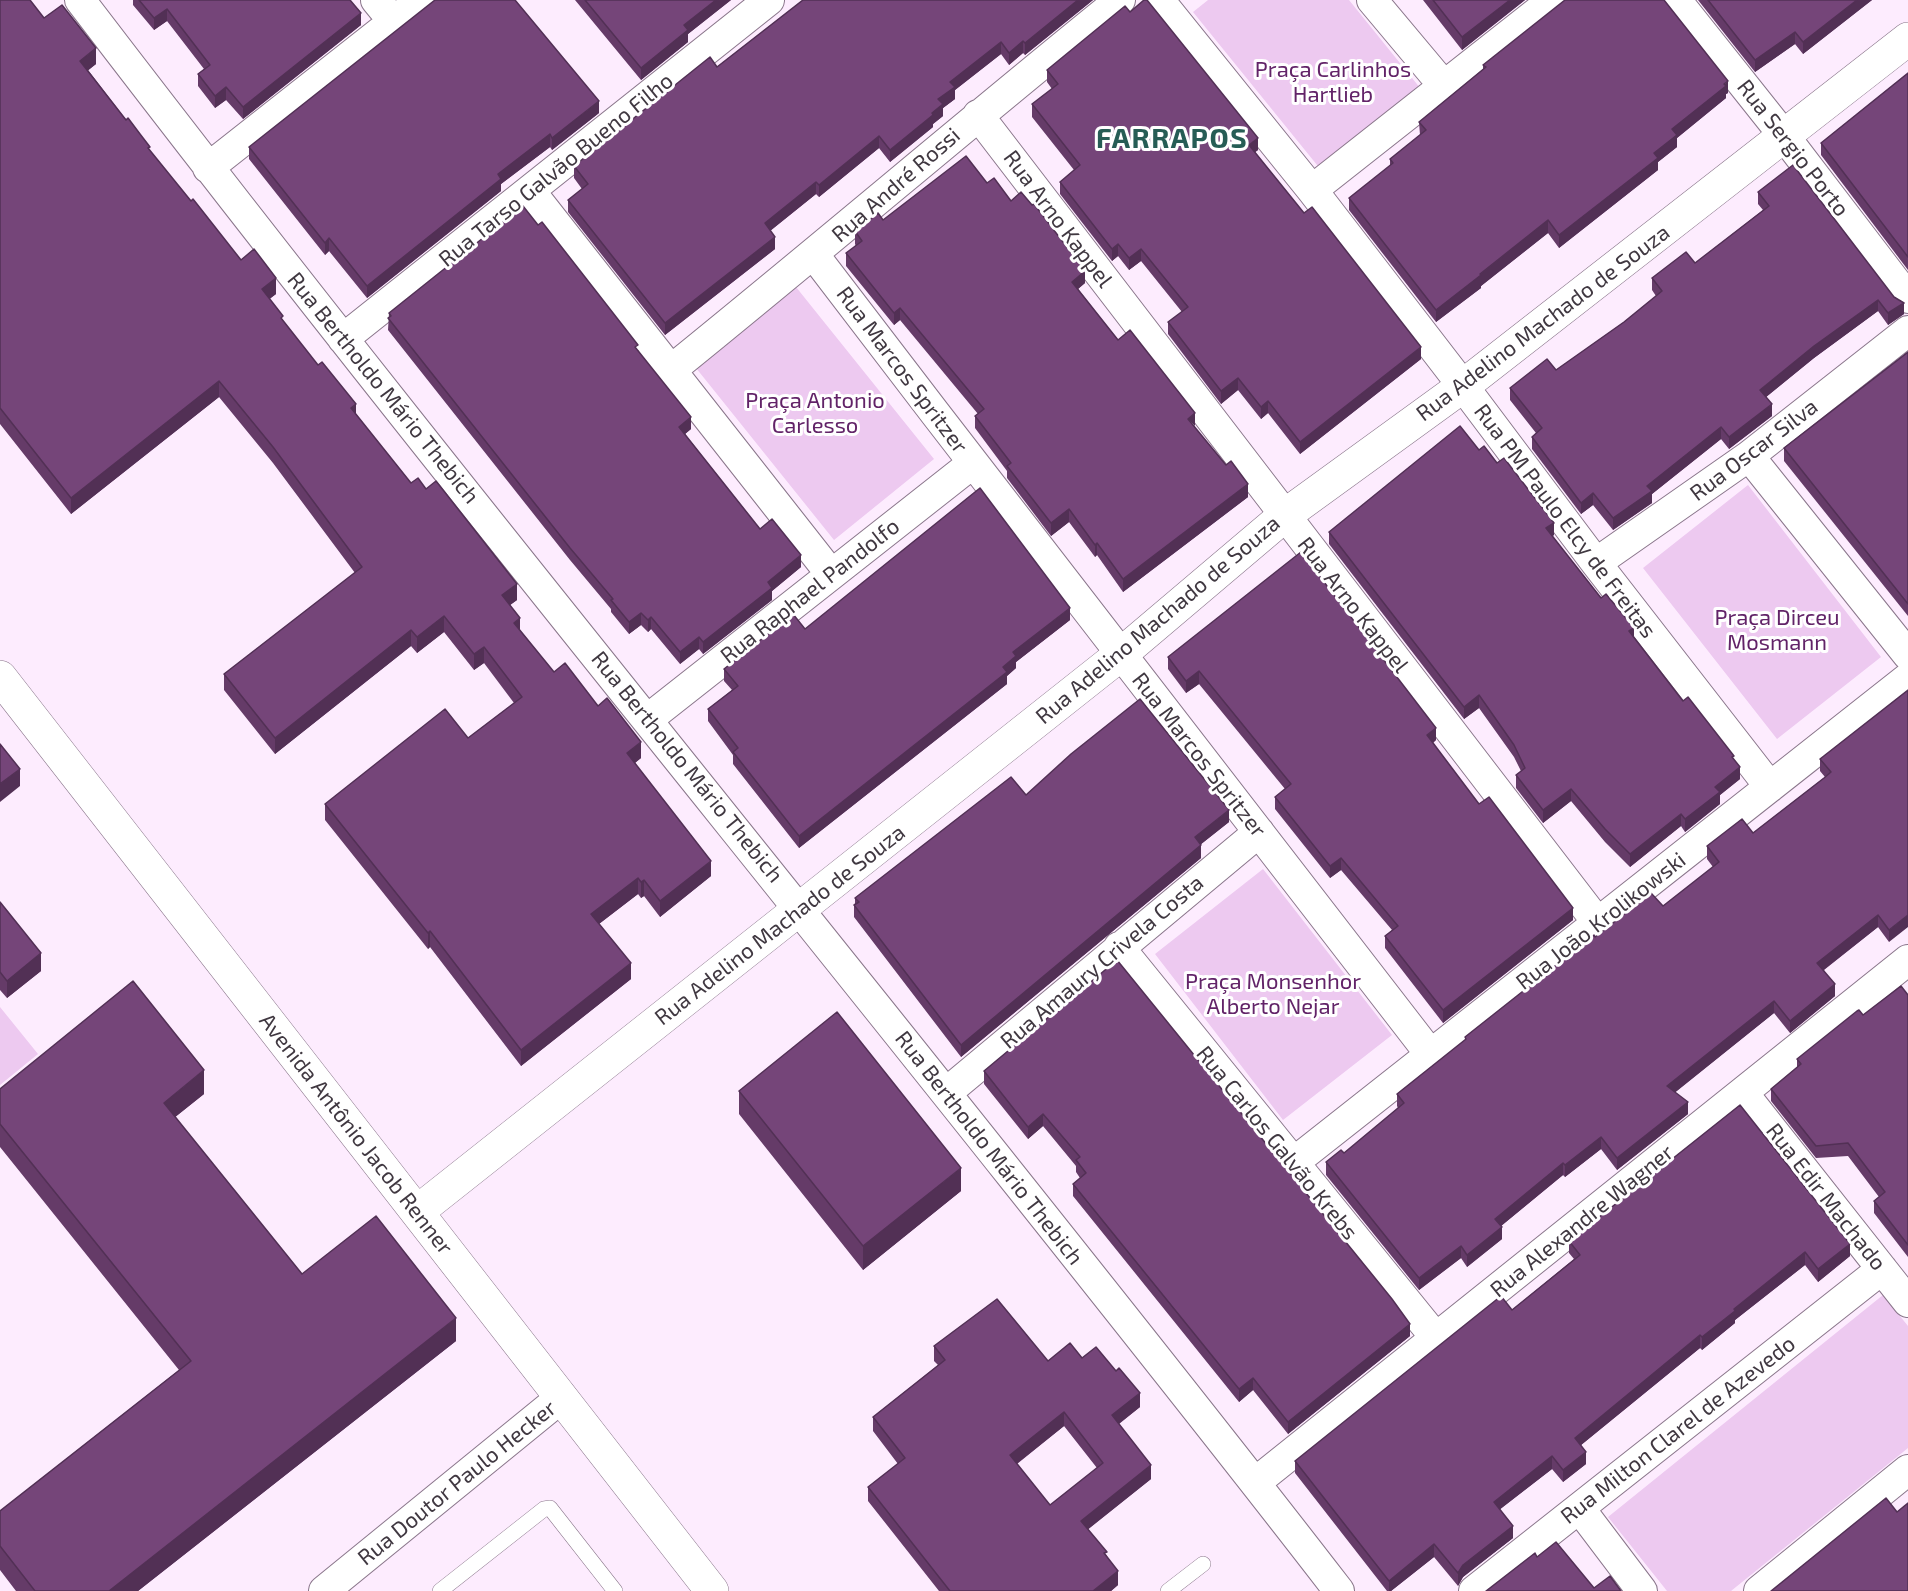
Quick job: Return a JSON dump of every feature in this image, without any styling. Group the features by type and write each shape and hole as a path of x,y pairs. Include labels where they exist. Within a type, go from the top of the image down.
{"street":[{"name":"Rua Bertholdo Mário Thebich","path":"80,0 208,168 343,339 1256,1482 1339,1591"},
{"path":"208,168 385,11 421,0"},
{"name":"Rua Tarso Galvão Bueno Filho","path":"343,339 769,0"},
{"name":"Rua André Rossi","path":"671,370 814,255 978,115 1120,0"},
{"name":"Rua PM Paulo Elcy de Freitas","path":"1159,0 1312,190 1770,787"},
{"path":"1372,0 1444,86"},
{"path":"1312,190 1552,0"},
{"name":"Rua Sergio Porto","path":"1676,0 1785,137 1908,298"},
{"name":"Rua Adelino Machado de Souza","path":"417,1212 1120,655 1284,516 1463,386 1908,39"},
{"name":"Rua Arno Kappel","path":"978,115 1598,923"},
{"path":"531,191 831,574"},
{"name":"Rua Marcos Spritzer","path":"814,255 1120,655 1431,1055"},
{"name":"Rua Oscar Silva","path":"1596,563 1749,456 1908,331"},
{"path":"1749,456 1908,655"},
{"name":"Rua Raphael Pandolfo","path":"648,719 972,463"},
{"name":"Avenida Antônio Jacob Renner","path":"0,677 712,1591"},
{"name":"Rua João Krolikowski","path":"1293,1162 1908,678"},
{"name":"Rua Amaury Crivela Costa","path":"946,1093 1259,832"},
{"name":"Rua Carlos Galvão Krebs","path":"1119,947 1436,1338"},
{"name":"Rua Alexandre Wagner","path":"1256,1482 1908,960"},
{"name":"Rua Edir Machado","path":"1743,1093 1908,1302"},
{"name":"Rua Milton Clarel de Azevedo","path":"1474,1591 1882,1269"},
{"name":"Rua Doutor Paulo Hecker","path":"324,1591 562,1397"},
{"path":"1759,1591 1908,1470"},
{"path":"1580,1509 1642,1591"}],"lane":[{"path":"440,1591 543,1509 550,1508 615,1591"},
{"path":"1168,1591 1203,1564"}],"green space":[{"name":"Praça Carlinhos Hartlieb","path":"1208,0 1349,0 1429,99 1330,181 1193,12"},
{"name":"Praça Antonio Carlesso","path":"796,287 934,459 834,540 696,368"},
{"name":"Praça Dirceu Mosmann","path":"1748,485 1881,657 1777,739 1643,568"},
{"name":"Praça Monsenhor Alberto Nejar","path":"1263,869 1392,1035 1283,1120 1155,954"},
{"path":"0,1007 38,1054 0,1085"},
{"path":"1883,1295 1908,1326 1908,1448 1731,1591 1667,1591 1608,1517"}],"building":[{"path":"0,0 30,0 44,18 62,5 96,48 80,61 126,120 128,118 150,147 148,148 191,201 193,199 241,260 254,249 276,278 262,289 283,316 281,318 318,365 322,362 356,404 351,408 411,483 418,478 426,489 436,481 517,584 502,595 520,618 514,623 554,672 565,663 598,706 607,698 641,742 627,753 711,861 660,901 644,880 641,882 638,878 591,914 631,963 521,1050 430,931 428,933 325,804 445,709 468,738 522,697 484,647 474,654 444,616 417,637 411,630 275,738 224,674 362,567 273,447 219,381 71,498 0,408"},
{"path":"139,0 350,0 361,13 243,107 226,87 215,96 198,74 210,65 167,9 154,18"},
{"path":"435,0 515,0 599,101 552,138 550,134 498,174 501,179 367,286 329,238 325,243 249,147"},
{"path":"585,0 716,0 684,25 688,30 641,68"},
{"path":"803,0 1078,0 1025,43 1023,41 1009,53 1001,42 950,82 955,87 938,99 943,104 890,150 879,136 819,185 816,182 765,223 775,237 665,323 568,200 588,184 574,166 710,57 717,67"},
{"path":"1147,0 1258,138 1249,145 1304,213 1312,207 1421,347 1300,442 1268,401 1261,407 1238,378 1221,391 1168,322 1188,307 1141,249 1129,258 1118,244 1112,249 1060,182 1080,165 1032,104 1058,84 1047,70 1125,6 1130,12"},
{"path":"1433,0 1510,0 1462,37"},
{"path":"1565,0 1664,0 1728,81 1724,84 1726,86 1672,129 1677,135 1654,153 1658,158 1559,235 1548,220 1436,310 1349,198 1393,163 1390,159 1426,130 1419,122 1486,67 1483,65"},
{"path":"1708,0 1857,0 1803,42 1795,32 1755,60"},
{"path":"1908,73 1908,257 1821,143"},
{"path":"966,156 987,183 994,178 1011,201 1021,192 1032,205 1034,204 1085,271 1072,282 1118,340 1130,330 1195,413 1188,419 1226,465 1231,461 1248,484 1123,579 1069,509 1051,523 1007,466 1011,463 975,416 984,409 900,308 894,313 846,253 862,241 855,231 878,213 883,220"},
{"path":"1793,165 1894,297 1904,303 1888,313 1878,300 1814,346 1760,390 1772,404 1729,437 1721,427 1647,486 1652,491 1613,518 1593,493 1581,503 1532,437 1542,428 1510,388 1547,359 1556,370 1624,322 1662,291 1652,278 1686,252 1695,263 1769,206 1758,192"},
{"path":"523,206 538,225 542,222 638,345 635,347 691,417 679,427 760,529 772,519 801,555 768,582 772,588 703,642 699,637 680,652 651,617 648,620 641,613 629,622 388,318 391,316 389,313"},
{"path":"1908,352 1908,604 1784,448"},
{"path":"1460,426 1479,450 1484,446 1497,463 1504,458 1554,523 1546,528 1601,598 1606,594 1634,628 1629,631 1683,701 1688,697 1740,767 1715,787 1720,792 1685,819 1681,814 1630,854 1571,789 1543,810 1516,775 1525,768 1514,745 1479,695 1464,707 1329,532"},
{"path":"980,488 1070,608 1013,652 1016,656 1003,667 1007,672 799,836 733,752 738,748 708,709 738,686 724,669 793,614 805,629"},
{"path":"1301,552 1436,728 1427,735 1479,804 1489,797 1573,908 1443,1010 1385,936 1398,926 1341,858 1330,866 1275,797 1291,784 1199,671 1186,681 1168,657"},
{"path":"1908,690 1908,915 1889,930 1878,915 1817,963 1835,984 1790,1021 1774,1001 1667,1086 1688,1102 1617,1158 1601,1137 1565,1165 1563,1163 1495,1219 1502,1227 1467,1255 1461,1246 1419,1278 1326,1162 1341,1150 1344,1153 1404,1103 1397,1094 1594,935 1595,937 1651,893 1663,906 1719,862 1707,846 1742,819 1753,833 1824,778 1831,772 1820,759"},
{"path":"1140,699 1229,810 1195,837 1201,845 961,1045 854,905 859,902 855,898 1011,777 1026,795 1071,754"},
{"path":"0,744 20,769 0,784"},
{"path":"0,902 41,953 7,981 0,972"},
{"path":"1117,960 1410,1324 1288,1422 1253,1378 1239,1389 1073,1184 1086,1173 1076,1160 1080,1157 1043,1114 1028,1127 984,1071"},
{"path":"133,981 204,1070 164,1103 302,1274 376,1216 456,1318 109,1591 35,1591 0,1546 0,1511 191,1361 0,1124 0,1089"},
{"path":"1901,986 1908,995 1908,1245 1874,1201 1885,1192 1848,1143 1816,1146 1771,1089 1801,1064 1797,1059 1857,1011 1859,1010 1863,1015"},
{"path":"837,1012 961,1168 863,1246 739,1091"},
{"path":"1740,1105 1850,1244 1818,1269 1805,1252 1734,1309 1735,1311 1702,1337 1700,1335 1575,1438 1586,1452 1563,1470 1552,1456 1494,1502 1513,1526 1463,1565 1458,1573 1434,1544 1389,1581 1295,1461 1501,1296 1512,1310 1580,1255 1569,1241"},
{"path":"997,1299 1048,1361 1070,1343 1082,1358 1096,1347 1116,1371 1119,1368 1140,1393 1112,1415 1151,1465 1081,1521 1107,1552 1104,1553 1118,1571 1093,1591 950,1591 868,1487 905,1458 873,1417 945,1360 934,1346","holes":["1064,1412 1103,1463 1050,1505 1010,1455"]},
{"path":"1886,1498 1897,1512 1908,1503 1908,1591 1771,1591"},
{"path":"1556,1542 1594,1588 1610,1576 1621,1591 1486,1591 1535,1553 1537,1557"}],"district":[{"name":"FARRAPOS","path":"1172,139"}]}
